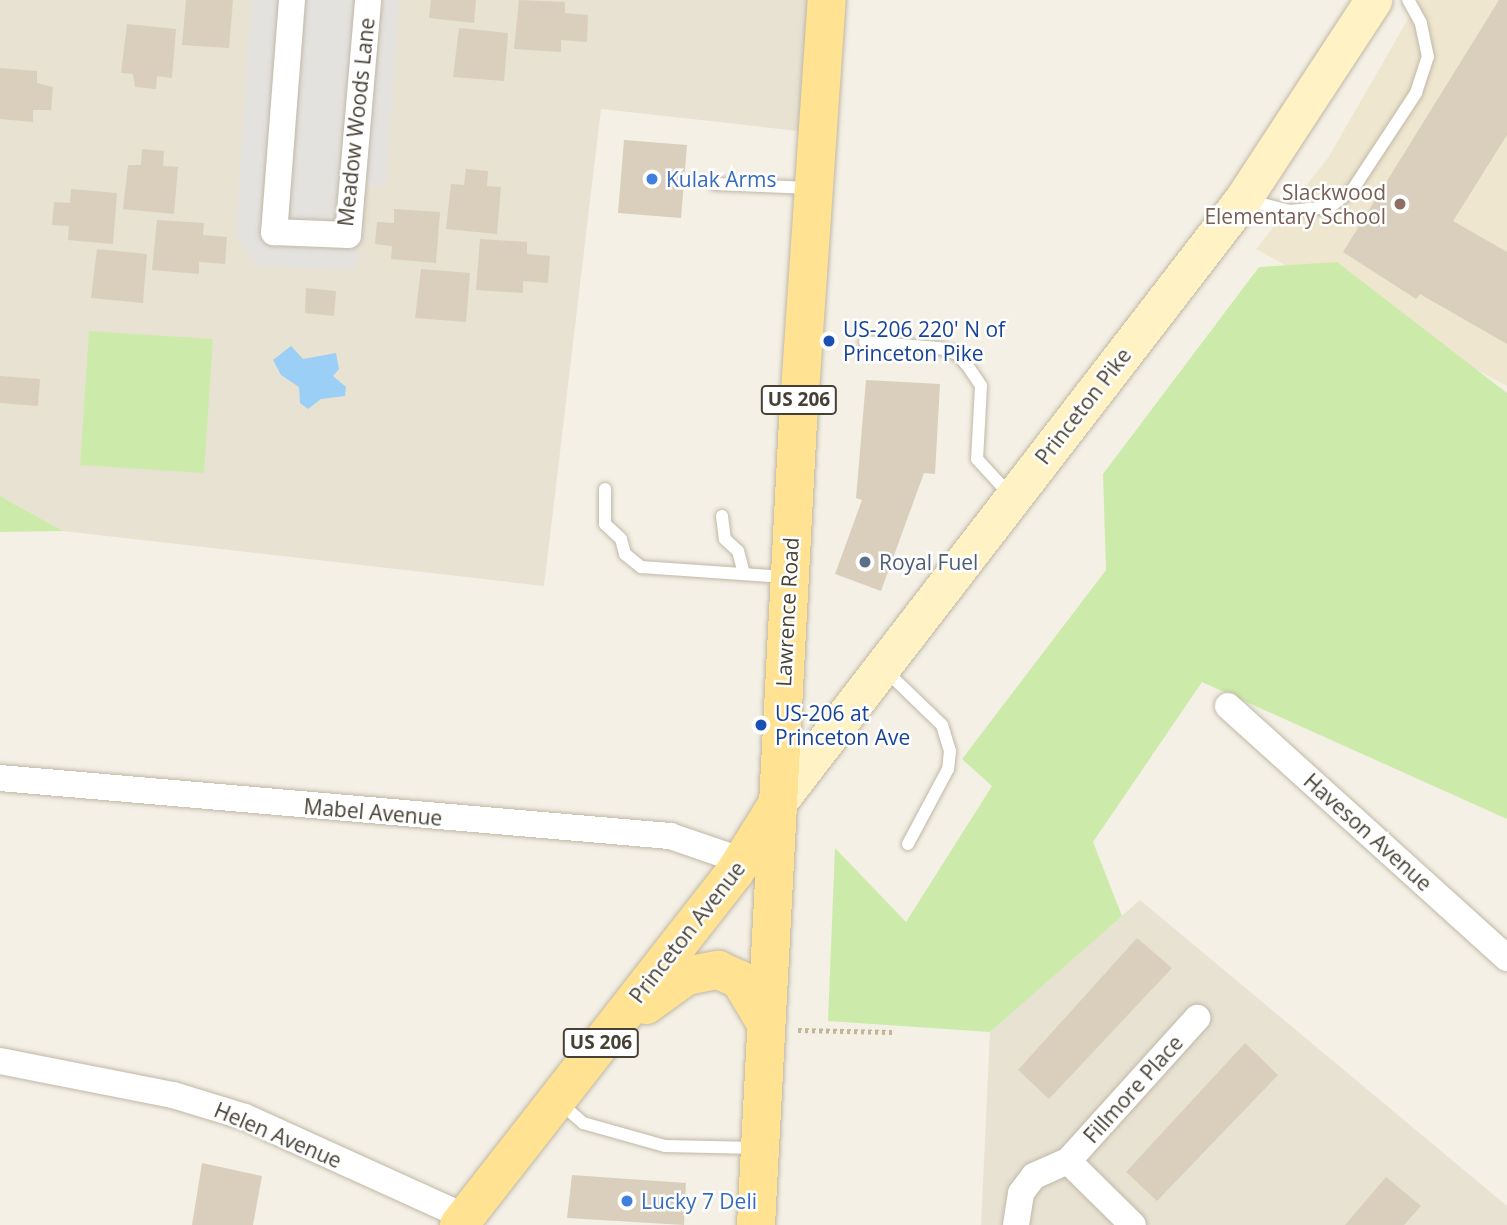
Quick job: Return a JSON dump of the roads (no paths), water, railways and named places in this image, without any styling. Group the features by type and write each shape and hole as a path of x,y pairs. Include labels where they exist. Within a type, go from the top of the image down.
{"main road":[{"name":"Lawrence Road","path":"756,1225 759,1148 781,1026 779,801 789,577 827,0"},
{"name":"Princeton Pike","path":"779,801 1243,199 1373,0"},
{"name":"Princeton Avenue","path":"462,1221 743,861 779,801"},
{"path":"608,1033 673,985 704,970 718,970 740,980 781,1026"}],"street":[{"name":"Meadow Woods Lane","path":"292,0 274,232 348,235 368,0"},
{"name":"Haveson Avenue","path":"1228,706 1507,958"},
{"name":"Mabel Avenue","path":"0,778 670,836 743,861"},
{"name":"Fillmore Place","path":"1068,1161 1197,1018"},
{"name":"Helen Avenue","path":"0,1061 173,1095 245,1117 462,1221"},
{"path":"1016,1225 1021,1193 1034,1176 1068,1161 1133,1225"}],"lane":[{"path":"1243,199 1289,211 1330,207 1353,189 1416,93 1428,57 1421,23 1408,0"},
{"path":"715,184 814,188"},
{"path":"865,342 939,348 957,354 981,386 977,459 1012,498"},
{"path":"604,489 606,524 621,540 632,562 641,566 789,577"},
{"path":"722,516 725,539 738,551 744,574"},
{"path":"882,667 942,724 950,751 948,769 908,844"},
{"path":"557,1099 583,1123 666,1146 759,1148"}],"water":[{"path":"291,346 303,359 336,353 339,369 333,376 346,387 345,396 321,399 308,409 300,403 299,387 281,375 273,360"}],"place":[{"name":"Kulak Arms","path":"652,179"},
{"name":"Slackwood Elementary School","path":"1400,204"},
{"name":"US-206 220' N of Princeton Pike","path":"829,341"},
{"name":"Royal Fuel","path":"865,562"},
{"name":"US-206 at Princeton Ave","path":"761,725"},
{"name":"Lucky 7 Deli","path":"627,1201"}]}
